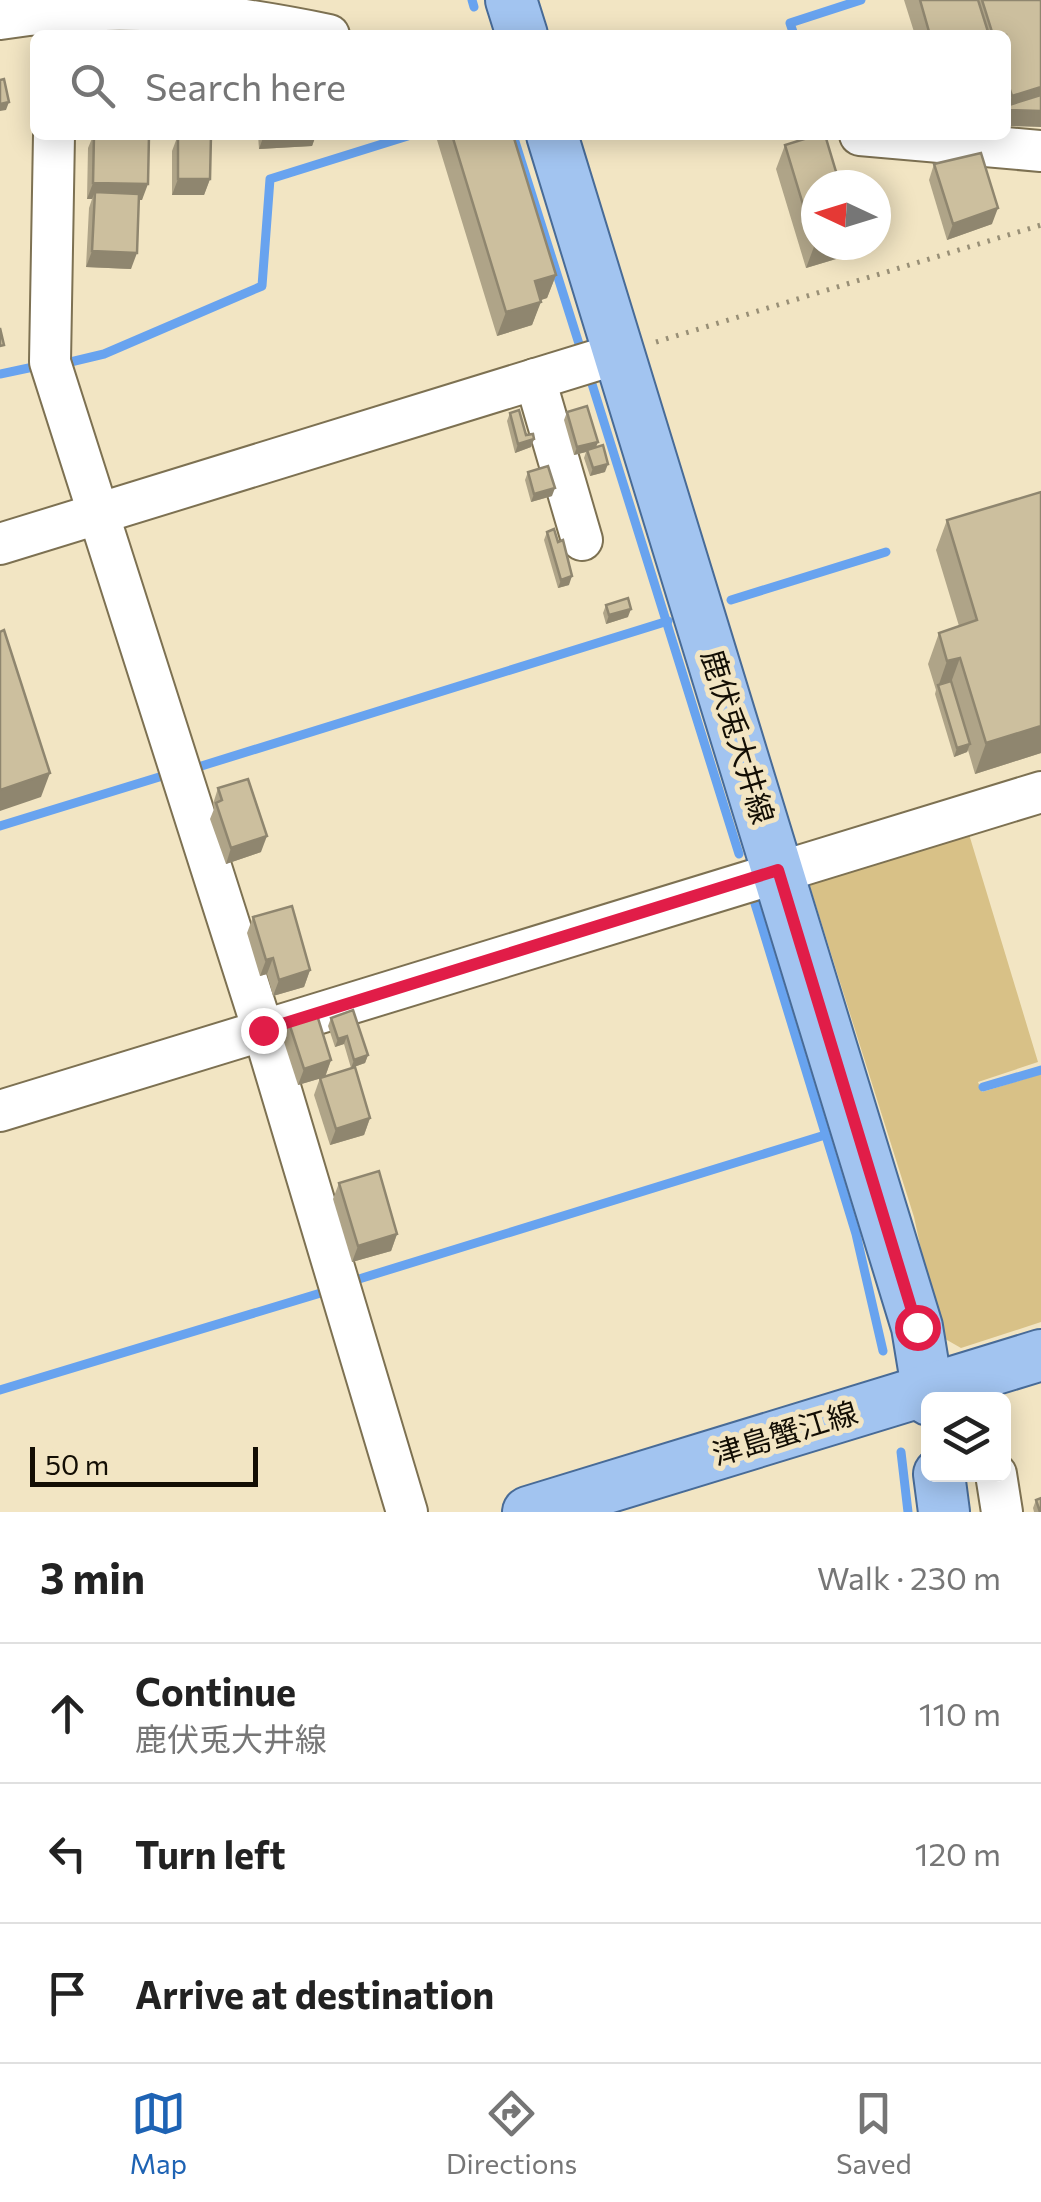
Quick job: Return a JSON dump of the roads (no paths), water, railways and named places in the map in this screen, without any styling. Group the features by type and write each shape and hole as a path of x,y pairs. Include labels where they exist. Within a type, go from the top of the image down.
{"main road":[{"path":"511,0 520,30"},
{"name":"鹿伏兎大井線","path":"554,140 917,1327 928,1392"},
{"name":"津島蟹江線","path":"937,1392 1041,1355"},
{"name":"津島蟹江線","path":"528,1512 921,1397"},
{"path":"940,1482 944,1512"}],"street":[{"path":"0,19 53,16 104,7 192,12 299,30"},
{"path":"54,140 50,362 102,514 263,1030 407,1512"},
{"path":"917,140 1041,151"},
{"path":"0,544 620,353"},
{"path":"535,379 582,540"},
{"path":"0,1111 1041,792"},
{"path":"997,1482 1002,1512"}],"waterway":[{"path":"472,0 474,7"},
{"path":"792,30 790,23 861,0"},
{"path":"62,364 104,354 262,286 270,179 395,140"},
{"path":"515,140 580,347"},
{"path":"0,374 38,366"},
{"path":"592,384 739,854"},
{"path":"731,600 886,552"},
{"path":"195,768 668,621"},
{"path":"0,826 169,774"},
{"path":"752,894 856,1234 883,1351"},
{"path":"983,1087 1041,1070"},
{"path":"359,1279 825,1135"},
{"path":"0,1390 324,1292"},
{"path":"901,1452 908,1512"}]}
